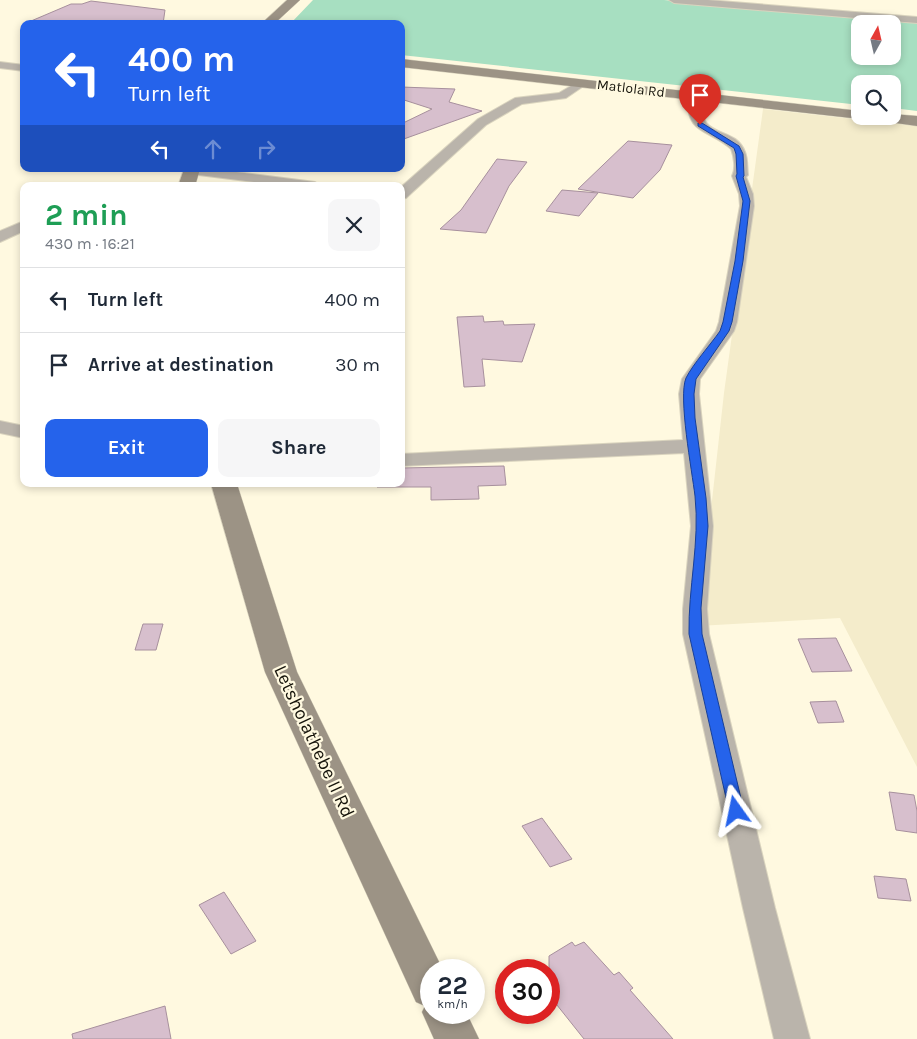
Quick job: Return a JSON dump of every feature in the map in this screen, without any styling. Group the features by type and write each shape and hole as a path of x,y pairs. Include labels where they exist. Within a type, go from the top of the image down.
{"street":[{"path":"272,20 294,0"},
{"path":"674,0 781,5 917,20"},
{"name":"Matlola Rd","path":"405,63 851,114"},
{"path":"0,65 20,68"},
{"path":"405,191 482,122 519,101 562,96 581,83"},
{"path":"694,96 692,111 700,125 737,147 740,154 741,176 739,176 746,194 747,206 728,322 725,331 691,378 690,418 702,526 695,608 696,634 754,889 792,1039"},
{"path":"901,119 917,121"},
{"path":"190,175 270,182"},
{"path":"0,236 20,226"},
{"path":"0,445 14,431"},
{"path":"405,460 694,446"},
{"name":"Letsholathebe II Rd","path":"225,487 281,672 420,966"},
{"path":"449,1024 457,1039"}],"shaded area":[{"path":"763,109 851,119 851,125 901,124 917,126 917,767 840,618 698,626 724,393"}],"green space":[{"path":"313,0 664,0 851,16 851,65 901,65 901,21 917,22 917,111 901,109 901,75 851,75 851,104 405,55 405,20 294,20"}],"building":[{"path":"91,1 165,10 164,20 33,20 71,4 82,4"},
{"path":"405,87 455,89 449,102 482,111 405,139 405,122 432,109 405,100"},
{"path":"628,141 672,145 660,170 633,198 578,189"},
{"path":"497,159 527,162 509,186 486,233 440,229 461,210"},
{"path":"562,190 598,193 579,216 546,211"},
{"path":"483,316 484,322 503,321 504,325 535,324 522,362 482,359 485,386 464,387 457,317"},
{"path":"504,466 506,485 478,486 479,499 431,500 431,487 405,487 405,468"},
{"path":"143,624 163,624 156,650 135,650"},
{"path":"836,638 852,671 812,672 798,639"},
{"path":"836,701 844,722 818,723 810,702"},
{"path":"889,792 914,795 917,811 917,833 896,830"},
{"path":"542,818 572,859 550,867 522,826"},
{"path":"874,876 906,879 911,901 878,898"},
{"path":"224,892 256,941 231,954 199,905"},
{"path":"572,942 575,946 584,942 614,975 619,972 633,988 630,990 673,1039 584,1039 560,1009 560,959 549,959 549,956"},
{"path":"165,1006 171,1039 73,1039 72,1034"}],"route":[{"path":"700,125 705,130 733,143 737,147 740,154 741,176 739,176 746,194 747,206 728,322 725,331 691,378 689,394 690,418 701,498 702,526 695,608 696,634 736,811"}]}
